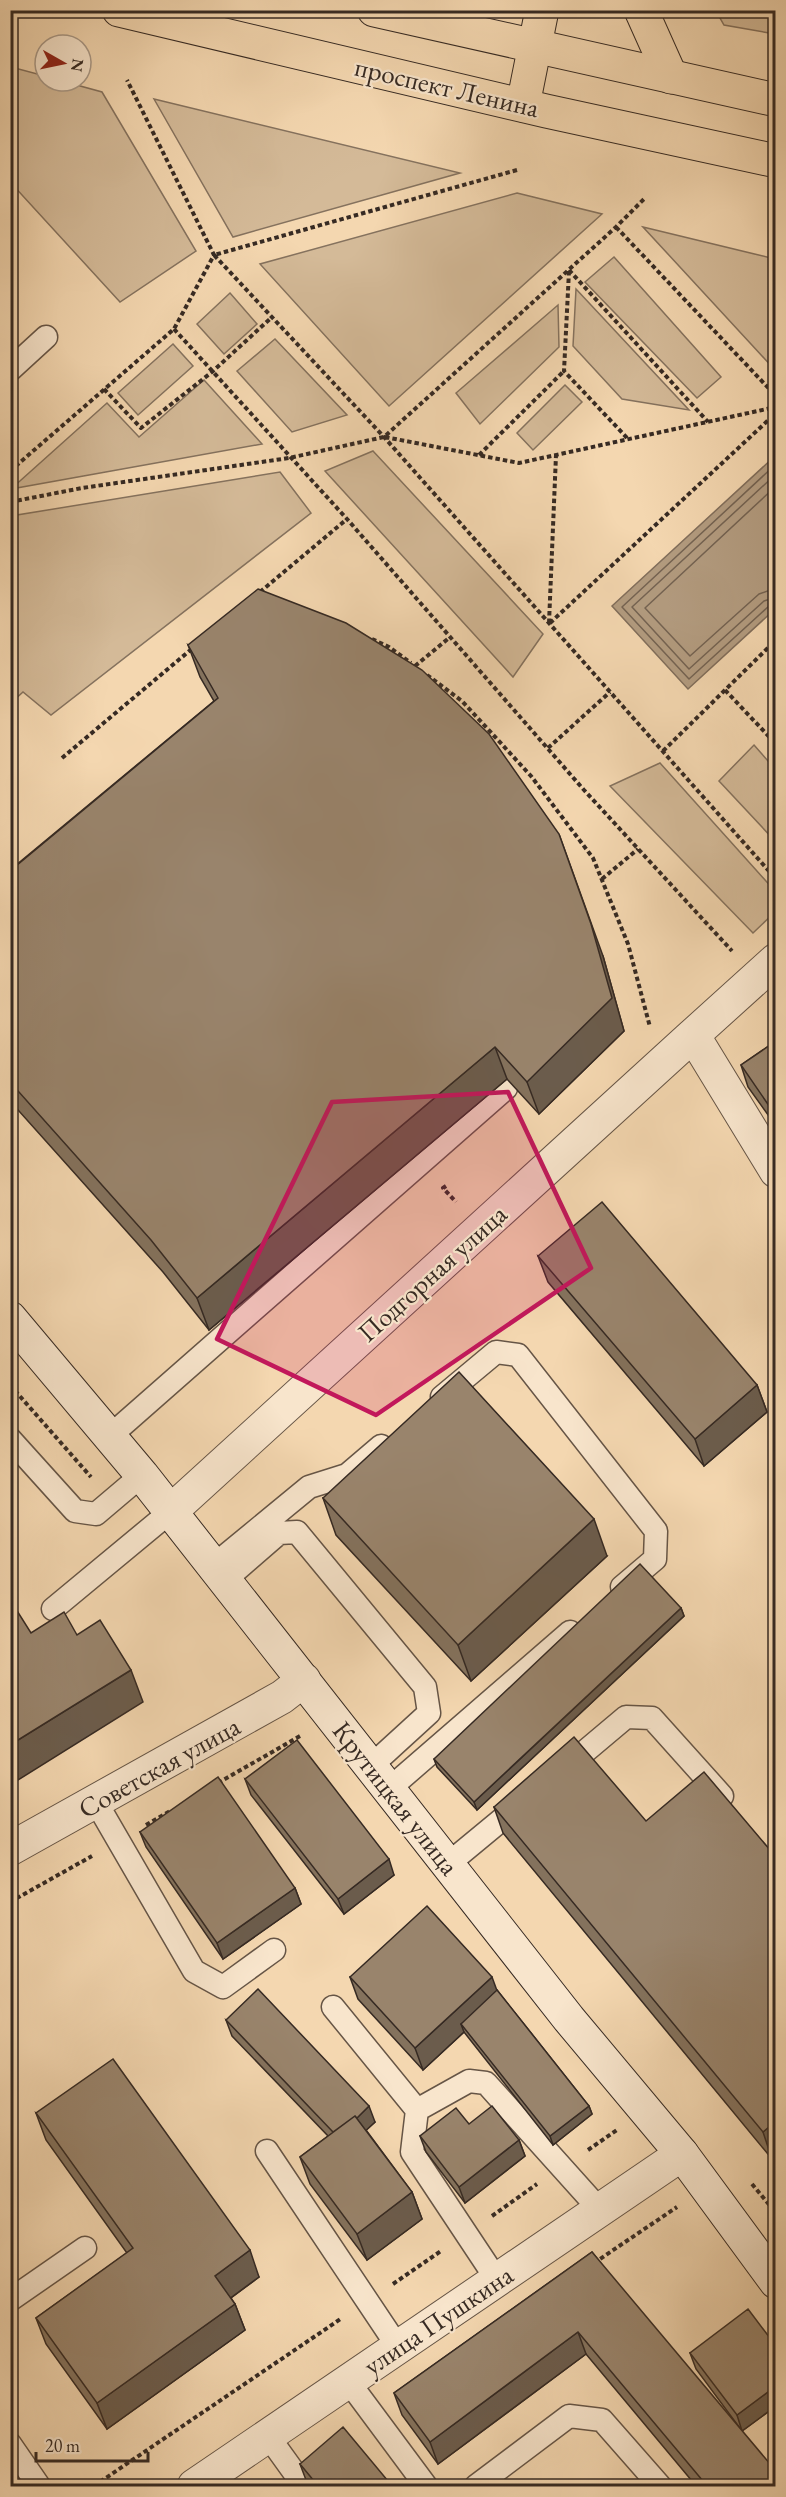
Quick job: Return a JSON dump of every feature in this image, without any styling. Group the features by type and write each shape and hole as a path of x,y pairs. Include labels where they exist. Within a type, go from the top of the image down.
{"main road":[{"name":"проспект Ленина","path":"119,10 522,105 776,161"},
{"path":"374,10 776,100"},
{"path":"522,105 542,10"},
{"path":"641,10 671,77"}],"street":[{"name":"Подгорная улица","path":"170,1512 776,960"},
{"path":"693,1035 776,1171"},
{"name":"Крутицкая улица","path":"10,1318 142,1475 569,2019 682,2154 776,2282"},
{"name":"Советская улица","path":"10,1849 282,1697 304,1680"},
{"name":"улица Пушкина","path":"194,2487 682,2154"}],"lane":[{"path":"10,370 46,337"},
{"path":"110,1436 506,1088"},
{"path":"426,1410 496,1352 518,1355 656,1531 655,1559 610,1598"},
{"path":"219,1573 309,1487 347,1475 400,1431"},
{"path":"10,1439 75,1511 96,1514 142,1475"},
{"path":"53,1609 170,1512"},
{"path":"219,1573 279,1533 297,1532 425,1687 429,1713 380,1777"},
{"path":"380,1777 583,1621"},
{"path":"448,1864 626,1717 652,1718 737,1813"},
{"path":"96,1802 194,1971 223,1987 274,1950"},
{"path":"333,2007 417,2110 412,2152 497,2280"},
{"path":"417,2110 469,2080 486,2083 600,2210"},
{"path":"267,2151 398,2347"},
{"path":"10,2300 85,2248"},
{"path":"348,2381 426,2487"},
{"path":"476,2487 569,2416 602,2420 660,2487"},
{"path":"268,2436 304,2487"},
{"path":"10,2444 39,2487"}],"path":[{"path":"127,80 214,255 384,437 776,879"},
{"path":"10,471 174,329 214,255 517,170"},
{"path":"384,437 616,227 645,198"},
{"path":"616,227 776,396"},
{"path":"479,455 564,371 569,270"},
{"path":"569,270 708,422"},
{"path":"104,389 141,428 212,372 272,317"},
{"path":"174,329 289,458 347,519 449,638 736,957"},
{"path":"564,371 628,440"},
{"path":"10,502 82,488 289,458 384,437 519,463 776,407"},
{"path":"549,623 776,413"},
{"path":"549,623 556,455"},
{"path":"268,597 259,593 347,519"},
{"path":"368,638 389,647 462,701 531,776 593,858 628,944 651,1032"},
{"path":"415,666 449,638"},
{"path":"663,752 776,640"},
{"path":"62,758 196,646"},
{"path":"725,690 776,744"},
{"path":"548,748 610,692"},
{"path":"602,879 638,849"},
{"path":"449,1182 443,1188 462,1208"},
{"path":"209,1789 309,1731"},
{"path":"10,1902 178,1806"},
{"path":"585,2269 682,2204"}],"highlighted area":[{"path":"508,1092 591,1268 376,1415 217,1339 332,1102"}],"shaded area":[{"path":"716,11 775,11 775,34 724,25"},
{"path":"11,67 33,73 33,93 93,93 93,90 102,92 196,251 120,302 11,183"},
{"path":"154,99 460,173 233,237"},
{"path":"517,193 602,214 389,406 260,264"},
{"path":"643,227 775,259 775,370"},
{"path":"614,257 721,377 697,398 585,282"},
{"path":"576,289 689,410 622,399 573,346"},
{"path":"230,293 257,324 224,354 197,324"},
{"path":"558,305 559,347 480,424 456,393"},
{"path":"275,339 347,415 292,432 237,371"},
{"path":"173,344 193,366 138,415 118,393"},
{"path":"204,380 262,444 11,489 107,403 139,437"},
{"path":"565,385 582,402 533,450 517,433"},
{"path":"373,451 543,634 513,677 325,471"},
{"path":"280,472 311,513 51,715 23,692 11,703 11,516"},
{"path":"754,745 775,769 775,841 719,781"},
{"path":"660,763 775,891 775,912 753,933 610,786"}],"water":[{"path":"775,456 775,609 688,689 612,606"}],"building":[{"path":"258,589 346,623 422,670 489,734 559,834 591,924 612,998 527,1082 495,1047 197,1298 151,1240 10,1082 10,871 218,698 188,645"},
{"path":"776,1041 776,1116 741,1065"},
{"path":"602,1202 757,1385 695,1439 538,1256"},
{"path":"459,1372 594,1519 458,1645 323,1498"},
{"path":"640,1564 681,1608 474,1802 434,1759"},
{"path":"14,1606 31,1633 64,1612 77,1635 100,1620 131,1670 10,1745 10,1609"},
{"path":"574,1737 646,1821 704,1772 776,1857 776,2121 763,2132 494,1807"},
{"path":"297,1740 389,1859 338,1899 245,1779"},
{"path":"218,1777 295,1888 217,1943 140,1832"},
{"path":"427,1906 492,1977 415,2048 350,1977"},
{"path":"258,1989 369,2106 357,2118 355,2116 333,2132 226,2020"},
{"path":"497,1990 589,2106 550,2136 461,2024"},
{"path":"113,2059 250,2250 215,2276 235,2304 97,2403 36,2318 133,2248 36,2113"},
{"path":"492,2106 519,2140 459,2187 420,2136 456,2108 469,2124"},
{"path":"355,2116 412,2192 357,2234 300,2157"},
{"path":"592,2252 776,2471 776,2487 708,2487 578,2332 430,2442 394,2393"},
{"path":"748,2309 776,2346 776,2386 737,2415 690,2353"},
{"path":"343,2427 393,2487 319,2487 300,2464"}]}
